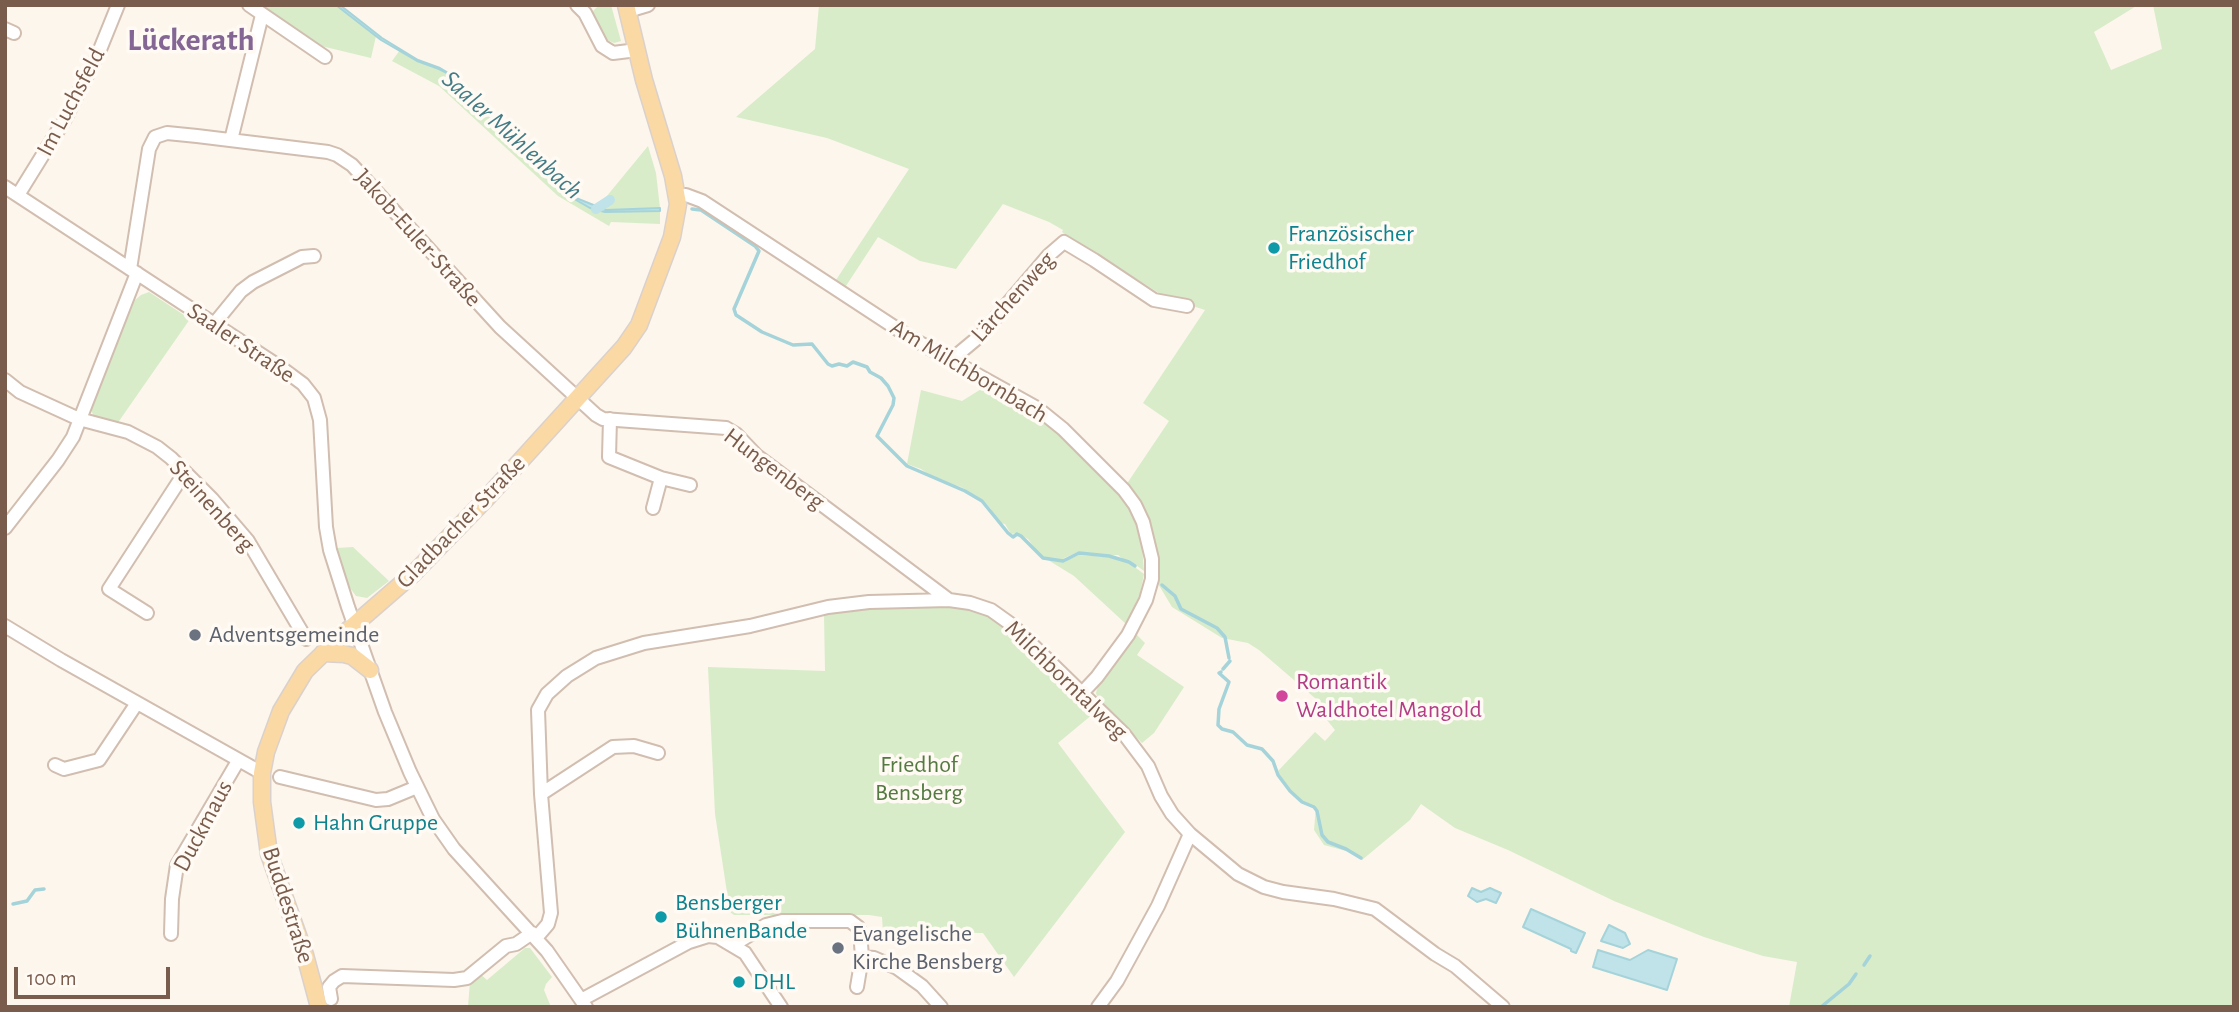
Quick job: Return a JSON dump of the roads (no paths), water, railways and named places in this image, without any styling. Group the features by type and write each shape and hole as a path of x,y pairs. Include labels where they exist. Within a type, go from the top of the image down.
{"main road":[{"name":"Gladbacher Straße","path":"355,624 414,573 484,501 624,347 639,325 672,237 677,218 677,195 627,8"},
{"name":"Buddestraße","path":"325,1003 312,977 269,854 263,818 262,773 269,741 285,702 305,671 355,624"},
{"path":"323,653 344,653 370,670"}],"street":[{"name":"Im Luchsfeld","path":"18,195 65,120 99,52 118,5"},
{"path":"249,5 325,57"},
{"path":"578,5 607,50 624,53 637,50"},
{"path":"627,8 648,5"},
{"path":"231,140 262,15"},
{"name":"Jakob-Euler-Straße","path":"134,271 149,149 155,137 167,133 328,152 346,160 499,327 576,399"},
{"name":"Saaler Straße","path":"5,187 293,376 314,398 321,432 327,540 338,580 355,624"},
{"name":"Am Milchbornbach","path":"677,195 686,195 702,201 911,338 1050,418 1124,490 1136,505 1143,522 1152,559 1152,579 1146,600 1128,635 1082,693"},
{"name":"Lärchenweg","path":"951,360 981,335 1049,255 1064,242 1154,300 1187,306"},
{"path":"214,324 241,291 253,282 302,257 314,256"},
{"path":"5,528 73,437 134,271"},
{"name":"Steinenberg","path":"5,380 20,392 79,419 128,432 143,439 172,458 248,541 306,639"},
{"name":"Hungenberg","path":"576,399 603,419 726,428 736,434 757,456 949,600"},
{"path":"610,419 609,457 661,478 691,485"},
{"path":"101,601 185,472"},
{"path":"653,508 661,478"},
{"path":"109,589 147,613"},
{"name":"Milchborntalweg","path":"534,936 548,923 551,913 541,794 538,710 547,694 567,676 596,658 644,643 750,626 828,607 869,602 949,600 992,610 1012,625 1138,749 1172,814 1190,834 1238,874 1264,887 1375,909 1455,966 1503,1007"},
{"path":"355,624 370,670 417,787 433,819 454,849 560,967 584,1003 689,942 708,936 718,937 745,953 780,1007"},
{"path":"5,626 262,773"},
{"path":"55,765 64,769 99,760 137,703"},
{"path":"541,794 613,747 634,747 658,753"},
{"name":"Duckmaus","path":"171,934 177,865 238,761"},
{"path":"280,777 376,800 388,799 417,787"},
{"path":"1098,1007 1117,981 1158,906 1190,834"},
{"path":"733,945 766,925 782,921 850,921 860,931 862,957 857,987"},
{"path":"325,1003 329,988 342,976 454,980 467,978 506,946 534,936"},
{"path":"862,957 874,958 897,968 922,986 941,1007"}],"water":[{"path":"336,5 340,5 382,38 418,60 450,74 539,154 567,191 576,198 606,210 660,208 660,211 605,212 576,200 566,192 536,153 449,74 417,61 381,40"},
{"path":"1472,888 1481,892 1490,888 1501,893 1496,903 1486,899 1477,902 1468,896"},
{"path":"1531,909 1585,933 1576,953 1523,927"},
{"path":"1609,925 1625,933 1630,944 1623,948 1601,941"},
{"path":"1598,950 1630,960 1648,950 1677,959 1667,990 1593,967"}],"waterway":[{"path":"596,209 610,200"},
{"name":"Saaler Mühlenbach","path":"692,209 701,210 759,251 734,309 736,315 762,332 793,345 812,344 832,366 847,366 853,362 867,367 888,386 894,398 893,405 877,436 907,466 982,501 1008,533 1013,537 1017,534 1021,536 1043,558 1063,561 1079,553 1109,556 1135,566"},
{"name":"Saaler Mühlenbach","path":"1162,585 1175,596 1181,609 1217,628 1225,637 1229,658"},
{"name":"Saaler Mühlenbach","path":"1223,669 1230,661"},
{"name":"Saaler Mühlenbach","path":"1221,672 1219,673 1229,682 1219,709 1218,725 1233,732 1247,745 1262,749 1273,761 1278,775 1290,791 1317,811 1322,835 1328,842 1361,858"},
{"path":"13,904 27,901 35,890 44,889"},
{"path":"1864,965 1870,956"},
{"path":"1821,1007 1849,984 1856,974"}],"place":[{"name":"Französischer Friedhof","path":"1274,248"},
{"name":"Adventsgemeinde","path":"195,635"},
{"name":"Romantik Waldhotel Mangold","path":"1282,696"},
{"name":"Hahn Gruppe","path":"299,823"},
{"name":"Bensberger BühnenBande","path":"661,917"},
{"name":"Evangelische Kirche Bensberg","path":"838,948"},
{"name":"DHL","path":"739,982"}],"district":[{"name":"Lückerath","path":"191,40"}],"park label":[{"name":"Friedhof Bensberg","path":"919,779"}]}
